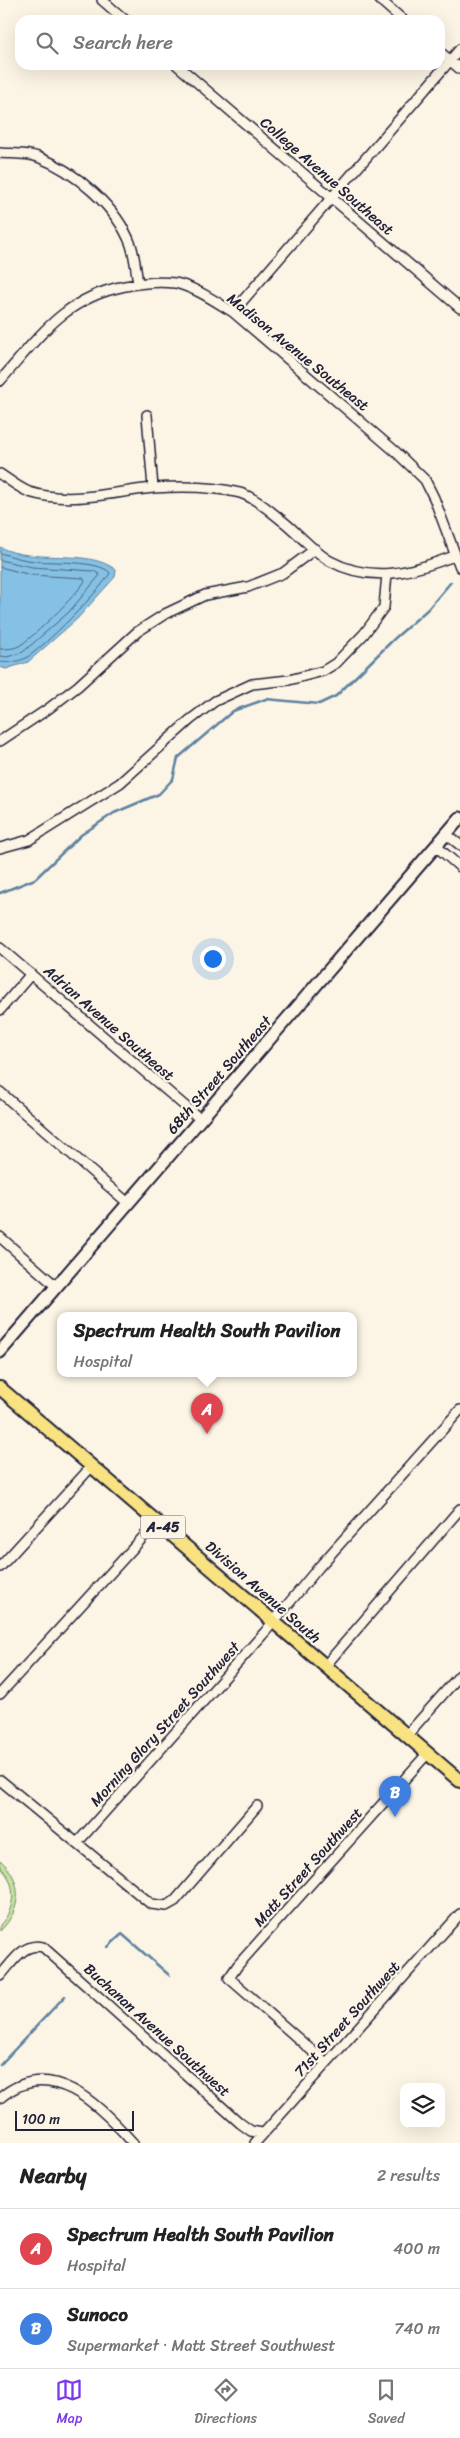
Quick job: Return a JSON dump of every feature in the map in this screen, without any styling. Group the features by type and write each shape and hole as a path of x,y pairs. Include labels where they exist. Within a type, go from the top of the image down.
{"main road":[{"name":"68th Street Southeast","path":"0,1352 460,818"},
{"name":"Division Avenue South","path":"0,1388 460,1781"}],"street":[{"path":"102,0 119,15"},
{"path":"380,0 397,15"},
{"path":"445,66 460,49"},
{"path":"445,56 460,69"},
{"name":"College Avenue Southeast","path":"183,70 460,308"},
{"path":"233,312 441,70"},
{"path":"0,153 36,156 68,171 95,196 113,214 131,245 138,283"},
{"name":"Madison Avenue Southeast","path":"0,381 49,326 72,307 101,291 138,283 175,284 207,297 233,312 396,452 425,480 434,498 454,556 460,567"},
{"path":"147,415 153,488"},
{"path":"0,474 29,492 70,498 112,495 153,488 207,487 242,494 266,508 329,561 351,570 387,574 420,570 454,556"},
{"path":"0,741 48,709 78,686 137,632 164,614 205,595 248,587 283,573 315,549"},
{"path":"0,848 29,840 120,784 190,720 215,701 252,684 290,680 323,671 336,663 364,634 384,607 387,574"},
{"path":"446,834 460,846"},
{"path":"436,846 460,867"},
{"name":"Adrian Avenue Southeast","path":"0,948 200,1119"},
{"path":"0,1010 31,974"},
{"path":"0,1092 128,1203"},
{"path":"0,1237 58,1286"},
{"name":"Morning Glory Street Southwest","path":"78,1843 273,1622 318,1567 460,1410"},
{"path":"0,1567 92,1466"},
{"path":"325,1666 460,1509"},
{"path":"0,1694 158,1522"},
{"path":"407,1735 460,1675"},
{"name":"Matt Street Southwest","path":"326,2063 229,1978 428,1754"},
{"path":"0,1780 151,1904 166,1906 175,1901 257,1806"},
{"name":"71st Street Southwest","path":"255,2143 460,1914"},
{"name":"Buchanan Avenue Southwest","path":"0,1976 24,1949 34,1945 43,1947 240,2123 251,2131 262,2134"},
{"path":"0,2098 27,2082 44,2080 69,2087 95,2105 117,2125 132,2143"}],"green space":[{"path":"0,1860 13,1877 17,1895 13,1914 0,1931 0,1925 8,1915 13,1896 11,1883 1,1867"}],"water":[{"path":"0,547 28,555 90,559 104,563 116,570 115,577 77,619 28,662 6,669 0,667"}],"waterway":[{"path":"0,893 35,879 81,835 114,813 159,794 173,779 178,758 233,711 266,699 319,704 336,696 394,639 428,609 451,582"},
{"path":"108,1947 122,1934 169,1975"},
{"path":"0,2065 65,1996"}],"place":[{"name":"Spectrum Health South Pavilion","path":"207,1434"},
{"name":"Sunoco","path":"395,1817"}]}
